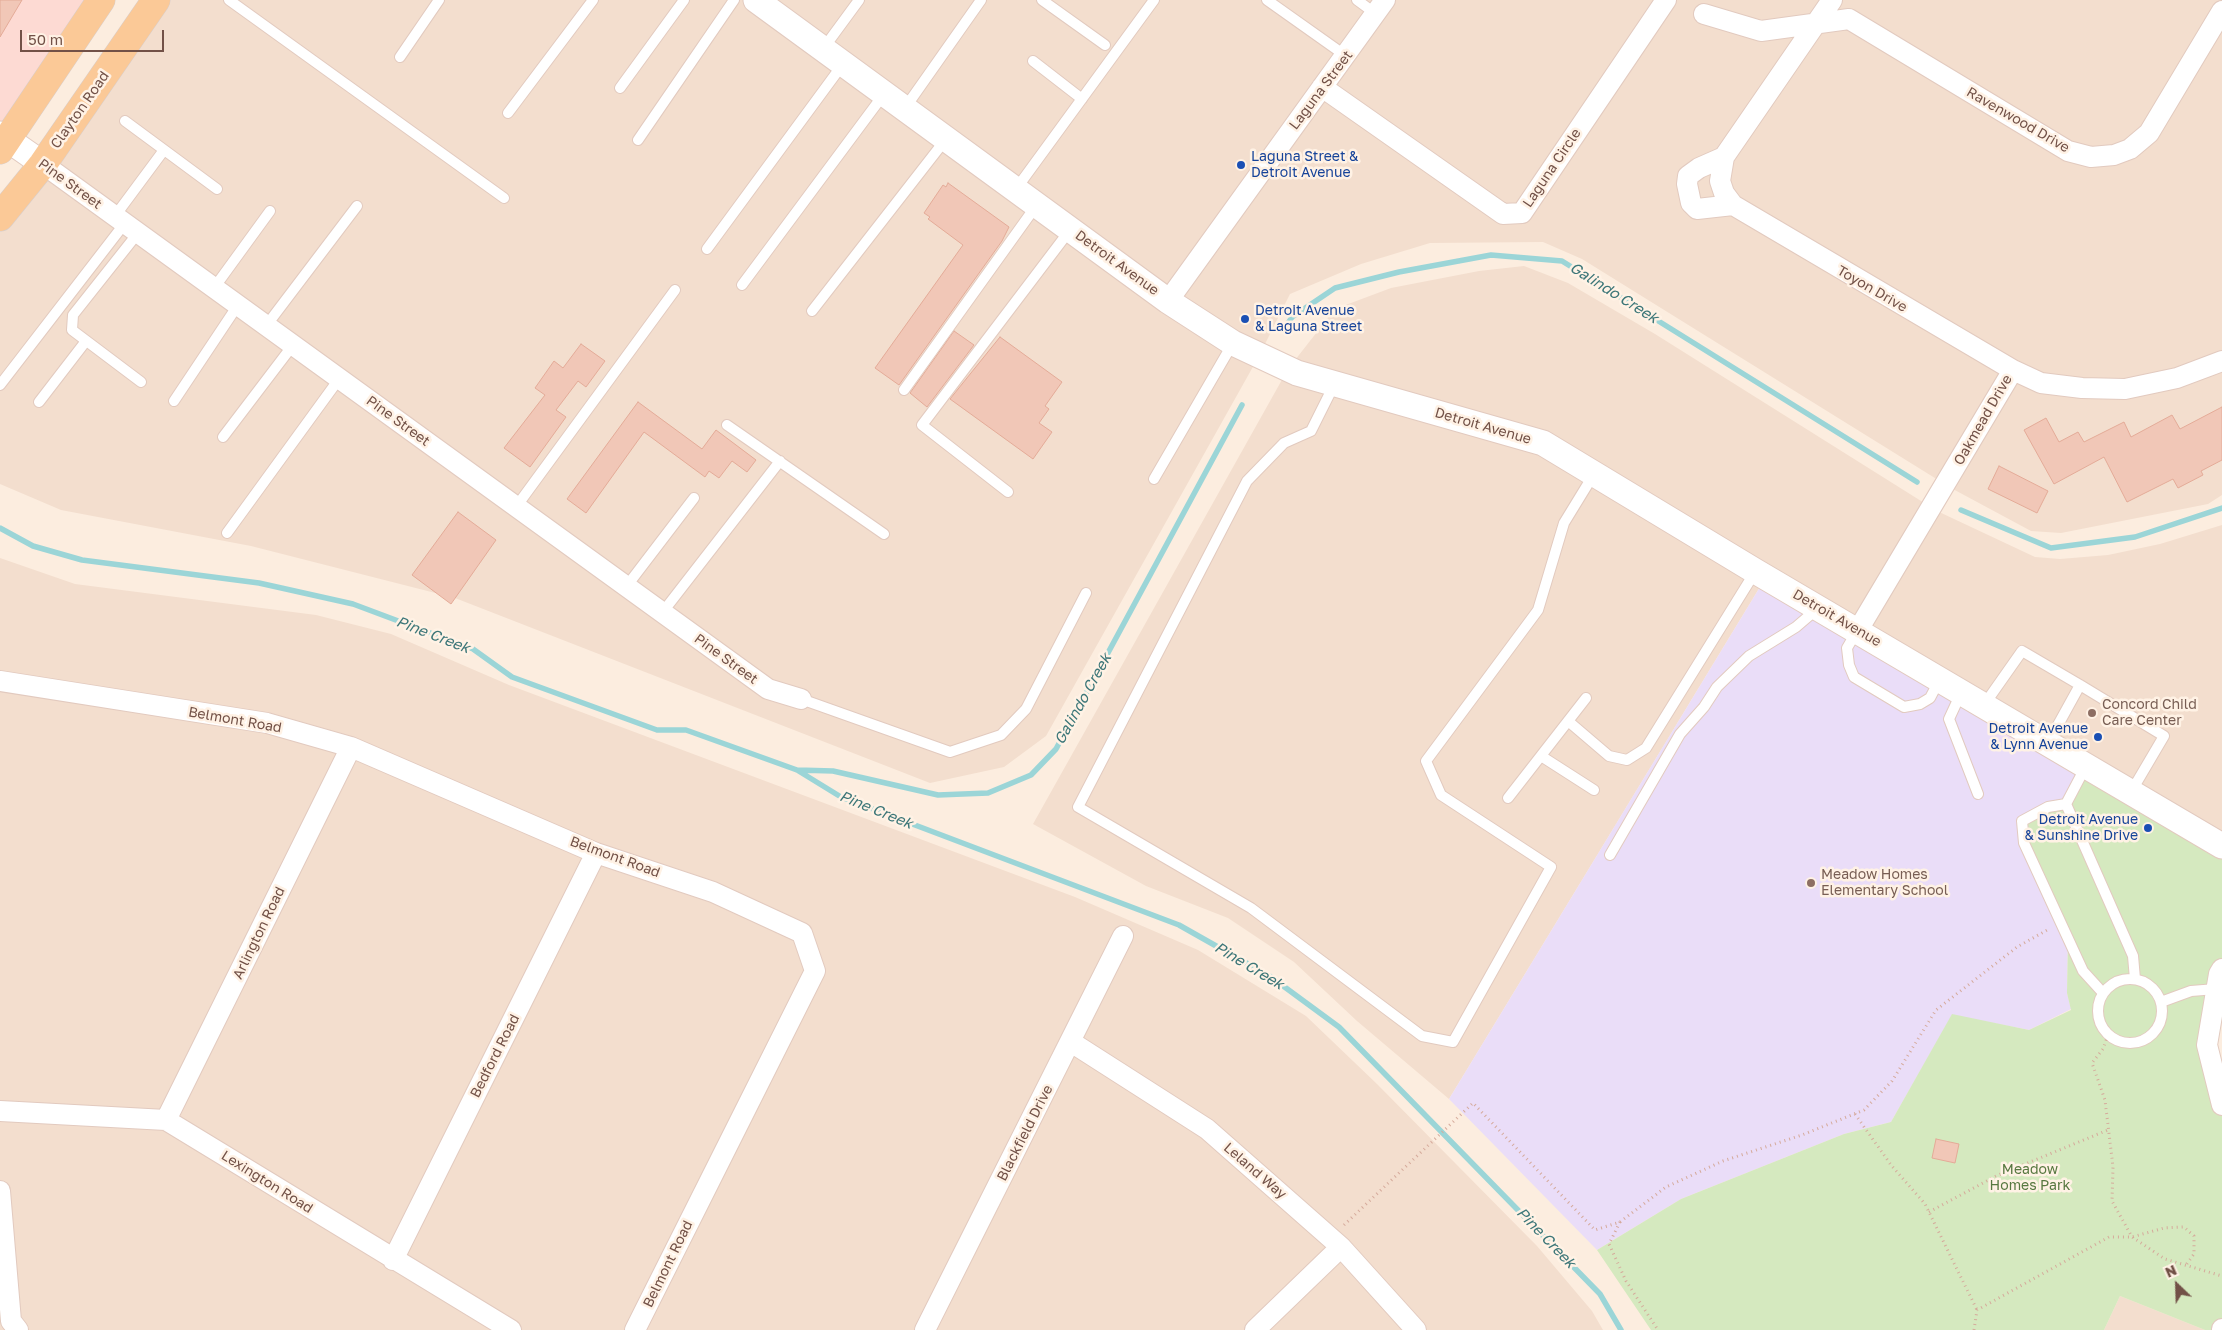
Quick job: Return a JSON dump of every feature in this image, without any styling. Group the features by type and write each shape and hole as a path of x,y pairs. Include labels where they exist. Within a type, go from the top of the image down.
{"main road":[{"path":"3,141 101,0"},
{"name":"Clayton Road","path":"0,217 42,164 156,0"}],"street":[{"name":"Detroit Avenue","path":"756,0 1168,300 1233,343 1297,373 1543,442 1755,571 1820,607 2222,846"},
{"name":"Laguna Circle","path":"1322,87 1503,214 1522,213 1666,0"},
{"name":"Toyon Drive","path":"1832,0 1724,157 1720,181 1724,193 1733,205 2012,370"},
{"name":"Laguna Street","path":"1168,300 1381,7"},
{"name":"Ravenwood Drive","path":"1704,14 1761,31 1817,22 1849,20 2068,150 2091,156 2114,155 2130,150 2149,134 2222,11"},
{"name":"Pine Street","path":"3,141 42,164 126,224 768,689 801,699"},
{"path":"1724,157 1699,168 1688,176 1687,184 1692,203 1697,209 1733,205"},
{"name":"Oakmead Drive","path":"1858,630 2012,370 2041,383 2082,388 2125,389 2177,378 2222,361"},
{"name":"Belmont Road","path":"0,681 267,723 351,747 596,853 713,892 802,933 814,971 636,1330"},
{"name":"Arlington Road","path":"166,1120 351,747"},
{"name":"Bedford Road","path":"393,1260 596,853"},
{"name":"Blackfield Drive","path":"925,1330 1124,936"},
{"path":"2222,968 2216,989 2207,1045 2222,1105"},
{"name":"Leland Way","path":"1071,1042 1207,1129 1341,1247 1416,1330"},
{"name":"Lexington Road","path":"0,1112 166,1120 393,1260 511,1330"},
{"path":"0,1191 11,1321 18,1330"},
{"path":"1255,1330 1341,1247"}],"lane":[{"path":"229,0 504,198"},
{"path":"400,57 439,0"},
{"path":"508,113 593,0"},
{"path":"620,88 684,0"},
{"path":"638,140 734,0"},
{"path":"823,49 859,0"},
{"path":"905,109 981,0"},
{"path":"1042,0 1104,45"},
{"path":"1016,190 1154,0"},
{"path":"1267,0 1346,56"},
{"path":"1358,0 1381,7"},
{"path":"1033,61 1082,99"},
{"path":"707,249 843,64"},
{"path":"742,285 884,94"},
{"path":"124,121 217,189"},
{"path":"812,310 946,139"},
{"path":"141,382 72,330 73,315 126,224 164,150"},
{"path":"904,390 1037,205"},
{"path":"266,326 357,206"},
{"path":"214,288 270,211"},
{"path":"0,385 126,224"},
{"path":"1008,492 922,425 1070,229"},
{"path":"516,507 675,290"},
{"path":"174,401 238,305"},
{"path":"39,402 86,341"},
{"path":"1154,480 1233,343"},
{"path":"223,437 293,345"},
{"path":"227,533 339,379"},
{"path":"1335,384 1310,430 1284,442 1247,480 1078,807 1251,908 1422,1036 1453,1042 1551,867 1441,795 1426,761 1538,610 1564,523 1594,474"},
{"path":"727,425 884,534"},
{"path":"662,613 780,461"},
{"path":"626,587 694,498"},
{"path":"1568,721 1609,756 1627,760 1646,748 1755,571"},
{"path":"801,699 950,752 1000,735 1026,709 1086,593"},
{"path":"1610,854 1680,734 1704,707 1717,686 1749,656 1796,627 1820,607"},
{"path":"1858,630 1847,648 1849,665 1854,677 1904,707 1920,704 1930,698 1940,679"},
{"path":"1984,706 2022,651 2164,736 2131,792"},
{"path":"2048,743 2080,685"},
{"path":"1962,692 1949,719 1978,794"},
{"path":"1508,798 1586,698"},
{"path":"1541,756 1594,790"},
{"path":"2066,804 2086,766"},
{"path":"2066,804 2048,807 2022,821 2024,843 2082,971 2103,993"},
{"path":"2066,804 2133,956 2134,979"},
{"path":"2134,979 2151,987 2161,1002 2160,1020 2156,1028 2143,1040 2125,1042 2108,1035 2099,1019 2099,1002 2103,993 2116,981 2134,979"},
{"path":"2161,1002 2191,991 2216,989"}],"path":[{"path":"1341,1247 1344,1226 1473,1103 1595,1230 1620,1222 1666,1187 1723,1161 1802,1135 1864,1110 1892,1081 1936,1010 2017,948 2060,923"},
{"path":"2108,1035 2103,1049 2092,1063 2105,1100 2113,1167 2112,1201 2132,1237 2166,1260 2222,1276"},
{"path":"1855,1114 1891,1165 1925,1204 1977,1310 1974,1330"},
{"path":"1929,1212 1996,1176 2108,1130"},
{"path":"1620,1222 1609,1244 1626,1281 1658,1330"},
{"path":"1977,1310 2109,1237 2132,1237 2164,1228 2184,1227 2194,1236 2194,1254 2186,1265"}],"shaded area":[{"path":"0,0 101,0 0,150"},
{"path":"156,0 2222,0 2222,495 2208,504 2061,533 2031,531 1951,488 1582,259 1543,242 1430,243 1361,264 1290,294 1259,356 1046,736 1004,767 930,783 455,598 251,546 61,510 0,484 0,217"},
{"path":"1524,266 1568,283 1655,334 1937,511 2035,557 2060,559 2108,555 2160,544 2222,525 2222,846 1766,577 1449,1099 1357,1021 1294,962 1228,918 1146,886 1033,824 1288,369 1335,309 1391,288 1479,271"},
{"path":"0,558 75,584 316,615 391,634 509,685 1075,897 1198,950 1306,1016 1377,1084 1537,1246 1592,1311 1603,1330 0,1330"},
{"name":"Meadow Homes Elementary School","path":"1766,577 2086,766 2068,939 2067,993 2071,1009 2029,1030 1952,1015 1891,1122 1844,1134 1681,1199 1597,1250 1449,1099"},
{"path":"2120,1296 2205,1330 2104,1330"}],"green space":[{"name":"Meadow Homes Park","path":"2086,766 2222,847 2222,969 2207,1045 2222,1105 2222,1330 2205,1330 2120,1296 2104,1330 1651,1330 1597,1250 1681,1199 1844,1134 1891,1122 1952,1014 2029,1030 2071,1010 2067,993 2068,939 2024,843 2022,821 2066,803"}],"building":[{"path":"0,0 22,0 0,37"},
{"path":"948,183 1009,227 1002,241 899,385 875,368 963,245 928,219 930,217 924,213 943,185 946,187"},
{"path":"954,331 974,345 927,407 910,393"},
{"path":"1000,337 1062,382 1045,406 1049,409 1039,423 1052,432 1033,459 950,399"},
{"path":"581,344 605,361 586,387 578,381 556,410 566,417 530,467 504,448 545,395 535,388 554,361 563,368"},
{"path":"638,402 702,449 716,430 756,460 747,472 732,461 719,478 709,471 705,477 644,432 586,513 567,499"},
{"path":"2222,407 2222,460 2201,471 2203,475 2178,488 2173,479 2127,502 2104,457 2054,484 2024,430 2046,418 2059,442 2078,432 2084,442 2124,422 2131,437 2172,415 2180,429"},
{"path":"1999,466 2048,491 2037,513 1988,489"},
{"path":"458,512 496,540 451,604 412,575"},
{"path":"1936,1139 1959,1144 1955,1163 1932,1158"}],"waterway":[{"name":"Galindo Creek","path":"1285,328 1292,317 1335,288 1399,272 1491,255 1562,261 1917,482"},
{"name":"Galindo Creek","path":"797,770 833,771 938,795 988,793 1031,775 1056,749 1242,405"},
{"name":"Galindo Creek","path":"1961,510 2051,548 2135,537 2222,508"},
{"name":"Pine Creek","path":"0,528 33,546 82,560 259,583 353,604 473,649 512,677 657,730 686,730 797,770 841,797 1179,925 1271,977 1339,1027 1600,1294 1621,1330"}],"place":[{"name":"Laguna Street & Detroit Avenue","path":"1241,165"},
{"name":"Detroit Avenue & Laguna Street","path":"1245,319"},
{"name":"Concord Child Care Center","path":"2092,713"},
{"name":"Detroit Avenue & Lynn Avenue","path":"2098,737"},
{"name":"Detroit Avenue & Sunshine Drive","path":"2148,828"},
{"name":"Meadow Homes Elementary School","path":"1811,883"}]}
